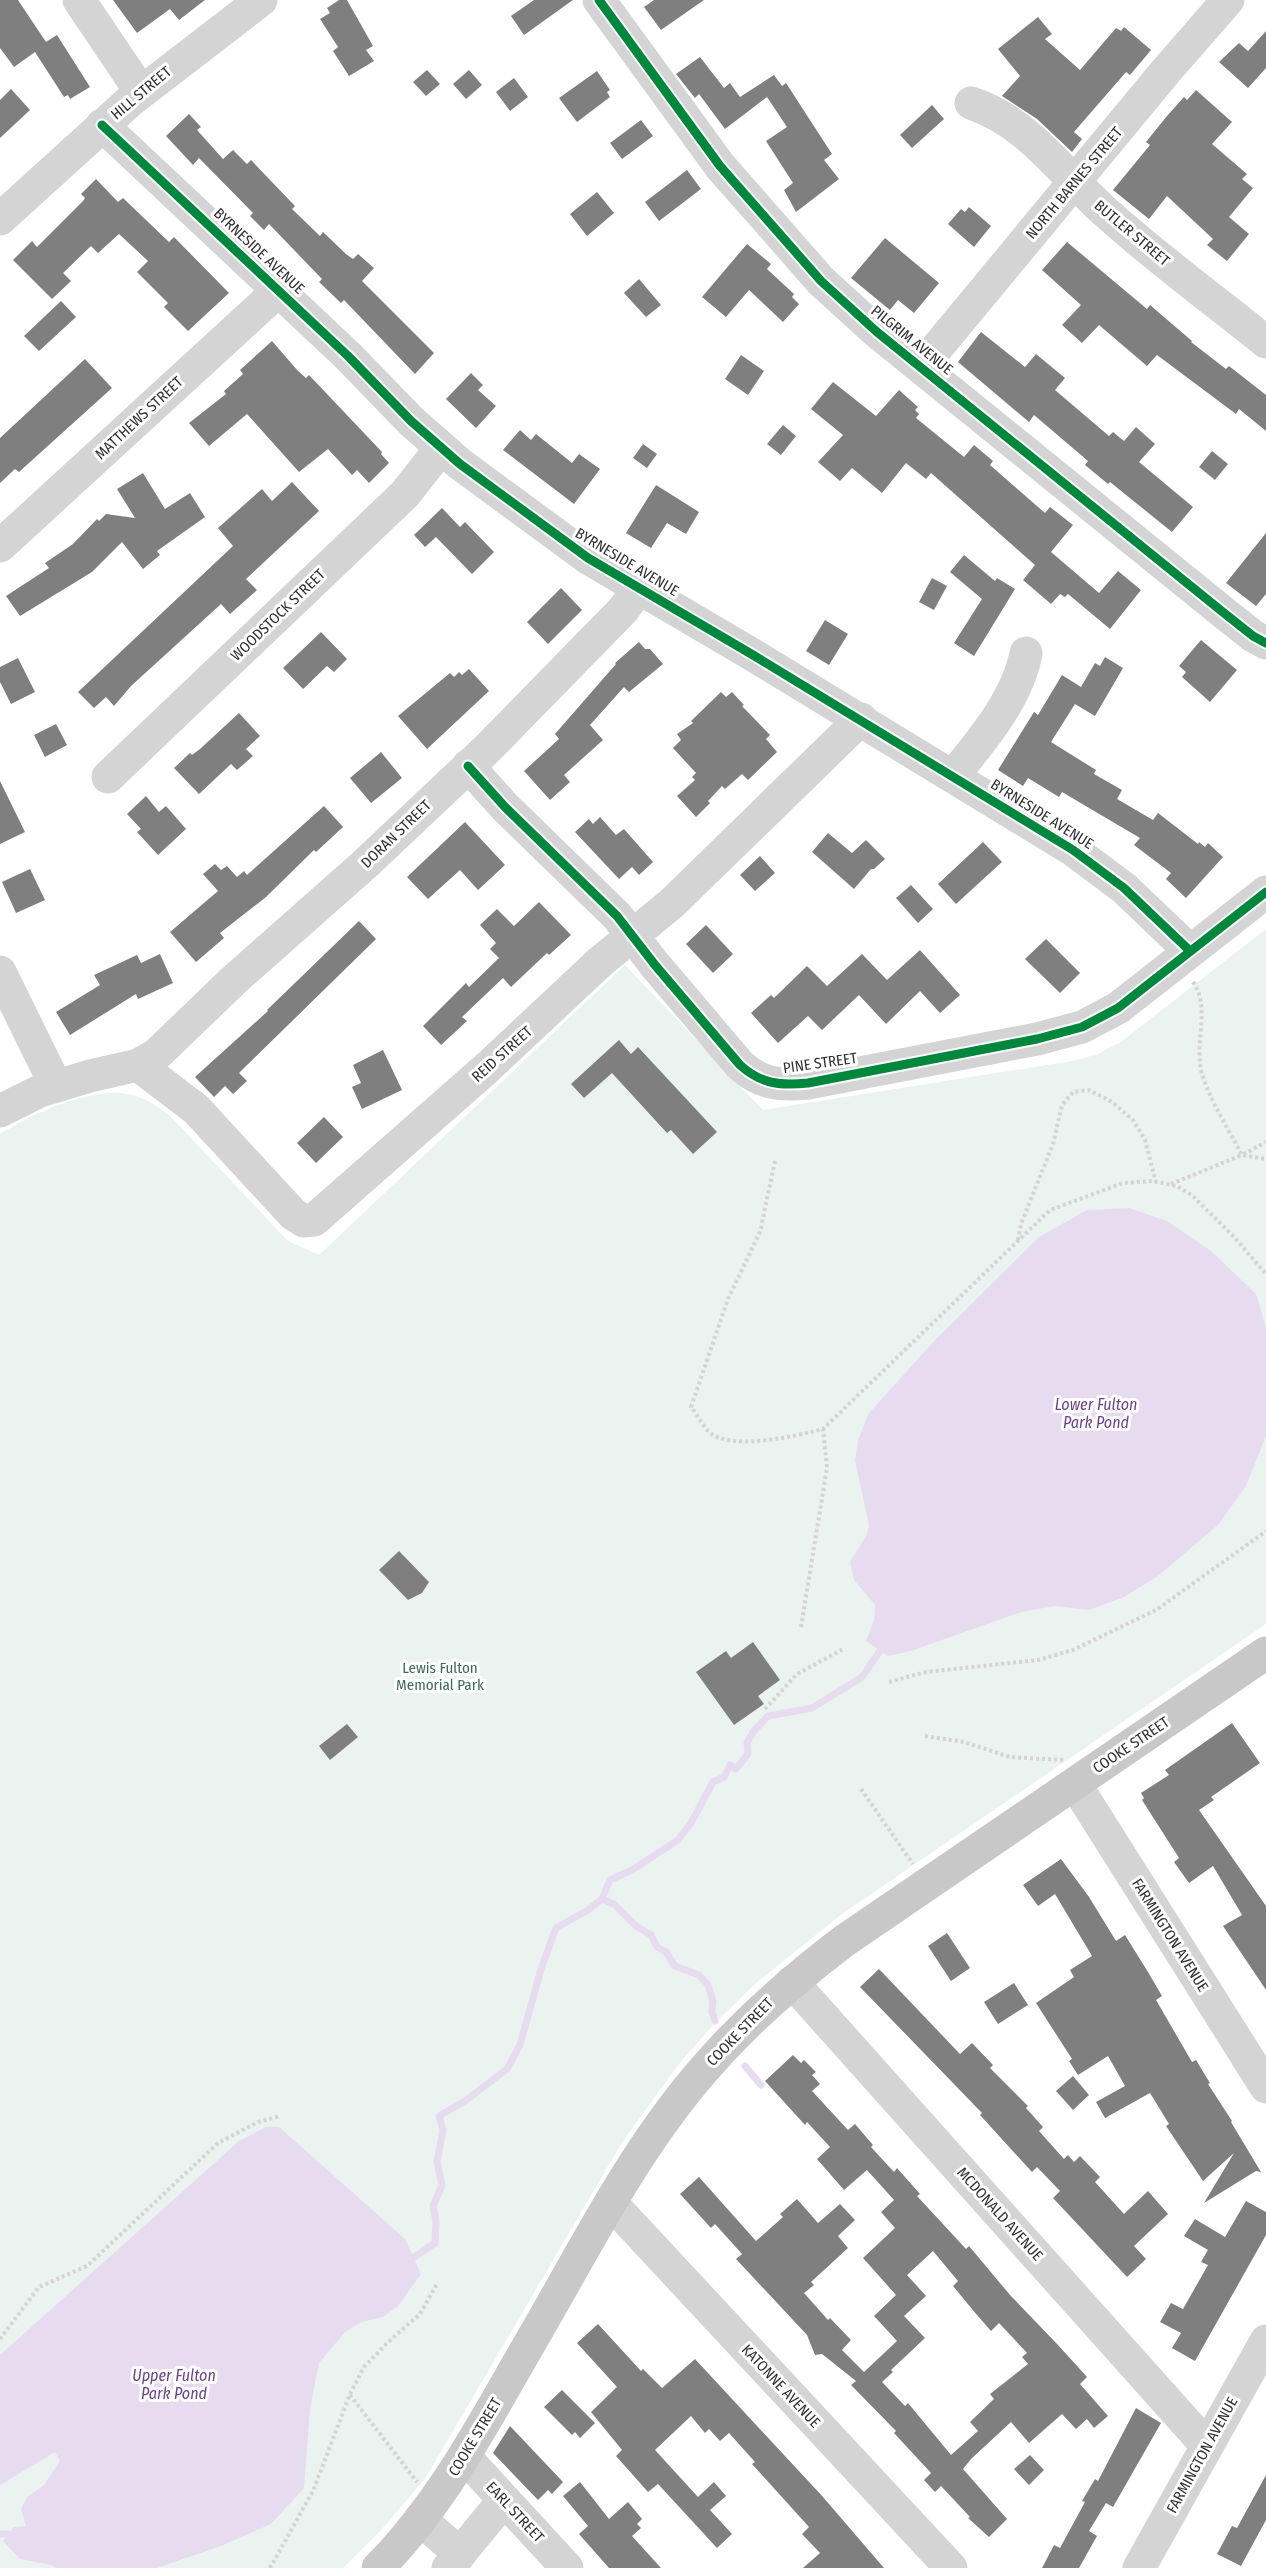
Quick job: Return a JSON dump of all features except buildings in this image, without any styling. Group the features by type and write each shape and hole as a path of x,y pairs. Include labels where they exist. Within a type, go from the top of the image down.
{"main road":[{"name":"COOKE STREET","path":"378,2568 420,2519 464,2456 660,2126 694,2081 737,2034 792,1982 844,1941 1072,1773 1266,1653"}],"street":[{"path":"79,0 141,92"},
{"name":"HILL STREET","path":"0,219 141,92 261,0"},
{"name":"PILGRIM AVENUE","path":"598,0 720,166 792,249 849,308 1224,613 1266,643"},
{"name":"NORTH BARNES STREET","path":"921,367 1228,0"},
{"name":"BUTLER STREET","path":"971,103 1005,118 1056,161 1103,209 1266,342"},
{"name":"BYRNESIDE AVENUE","path":"102,126 279,290 441,448 557,537 861,719 1091,862 1138,900 1190,951"},
{"name":"MATTHEWS STREET","path":"0,546 279,290"},
{"name":"WOODSTOCK STREET","path":"108,777 405,494 441,448"},
{"name":"DORAN STREET","path":"0,1111 56,1086 138,1065 163,1050 234,980 363,866 468,766 623,610 639,588"},
{"path":"953,776 983,736 1016,685 1026,653"},
{"name":"REID STREET","path":"138,1065 196,1109 293,1214 304,1221 314,1220 497,1059 600,962 665,910 861,719"},
{"name":"PINE STREET","path":"468,766 505,807 617,916 655,965 740,1065 756,1078 781,1085 808,1083 1026,1041 1082,1027 1118,1008 1266,892"},
{"path":"0,972 56,1086"},
{"name":"FARMINGTON AVENUE","path":"1072,1773 1266,2086"},
{"name":"MCDONALD AVENUE","path":"792,1982 1207,2446"},
{"name":"KATONNE AVENUE","path":"612,2204 951,2568"},
{"name":"FARMINGTON AVENUE","path":"1147,2565 1207,2446 1266,2341"},
{"name":"EARL STREET","path":"464,2456 567,2568"},
{"path":"420,2519 454,2561 504,2500"}],"path":[{"path":"1197,987 1201,1001 1199,1045 1202,1075 1242,1155"},
{"path":"1018,1241 1021,1224 1053,1144 1062,1105 1073,1092 1089,1090 1113,1102 1133,1120 1145,1140 1156,1182"},
{"path":"1169,1184 1242,1155 1266,1142"},
{"path":"1242,1155 1266,1159"},
{"path":"775,1161 760,1232 728,1299 691,1407 709,1432 740,1443 793,1437 823,1429 1050,1210 1123,1183 1169,1184 1193,1196 1266,1273"},
{"path":"801,1627 827,1468 823,1429"},
{"path":"890,1682 926,1672 1038,1660 1073,1650 1156,1610 1266,1531"},
{"path":"765,1709 797,1674 845,1647"},
{"path":"926,1736 964,1742 1010,1757 1054,1758 1072,1773"},
{"path":"861,1790 916,1867"},
{"path":"0,2339 39,2287 87,2266 218,2143 258,2122 281,2116"},
{"path":"270,2568 313,2491 350,2394 364,2367 420,2313 438,2282"},
{"path":"350,2394 420,2487"}],"green space":[{"name":"Lewis Fulton Memorial Park","path":"1266,929 1266,1624 842,1914 755,1984 715,2023 678,2065 621,2144 425,2479 381,2530 343,2568 0,2568 0,1134 46,1110 82,1097 117,1093 133,1095 153,1104 170,1116 288,1241 319,1255 625,965 763,1110 1072,1061 1098,1054 1122,1041"}],"water":[{"name":"Lower Fulton Park Pond","path":"1129,1208 1167,1221 1211,1251 1256,1294 1266,1327 1266,1436 1246,1486 1218,1525 1158,1576 1124,1597 1089,1610 1055,1606 1021,1612 911,1651 888,1656 866,1641 874,1620 875,1605 854,1580 850,1562 866,1536 869,1526 855,1460 858,1440 869,1413 935,1340 1039,1237 1087,1210"},
{"name":"Upper Fulton Park Pond","path":"266,2127 279,2127 405,2239 421,2274 398,2306 383,2317 362,2322 345,2332 319,2363 310,2409 304,2488 271,2524 221,2546 157,2568 56,2568 20,2559 3,2541 14,2527 26,2526 21,2509 27,2497 44,2485 60,2461 55,2452 0,2485 0,2355 239,2141"}],"waterway":[{"path":"413,2258 435,2243 436,2222 433,2206 442,2185 437,2162 443,2130 439,2116 465,2101 507,2069 520,2045 541,1969 556,1928 588,1910 602,1899 610,1880 632,1870 678,1840 691,1823 713,1782 724,1777 730,1765 736,1769 748,1754 747,1743 753,1732 768,1716 812,1708 862,1677 880,1651"},
{"path":"602,1899 615,1905 636,1926 651,1935 657,1947 666,1952 675,1966 699,1975 708,1985 713,2001 712,2012 715,2021"},
{"path":"745,2066 761,2085"},
{"path":"0,2534 8,2534"}],"cycle path":[{"path":"599,0 720,166 821,281 877,332 1224,613 1253,636 1266,643"},
{"path":"102,125 348,356 411,421 460,464 588,558 753,655 1073,850 1124,888 1190,951"},
{"path":"468,766 505,807 617,916 655,965 740,1065 763,1080 780,1084 808,1083 1037,1039 1082,1027 1118,1008 1266,892"}]}
